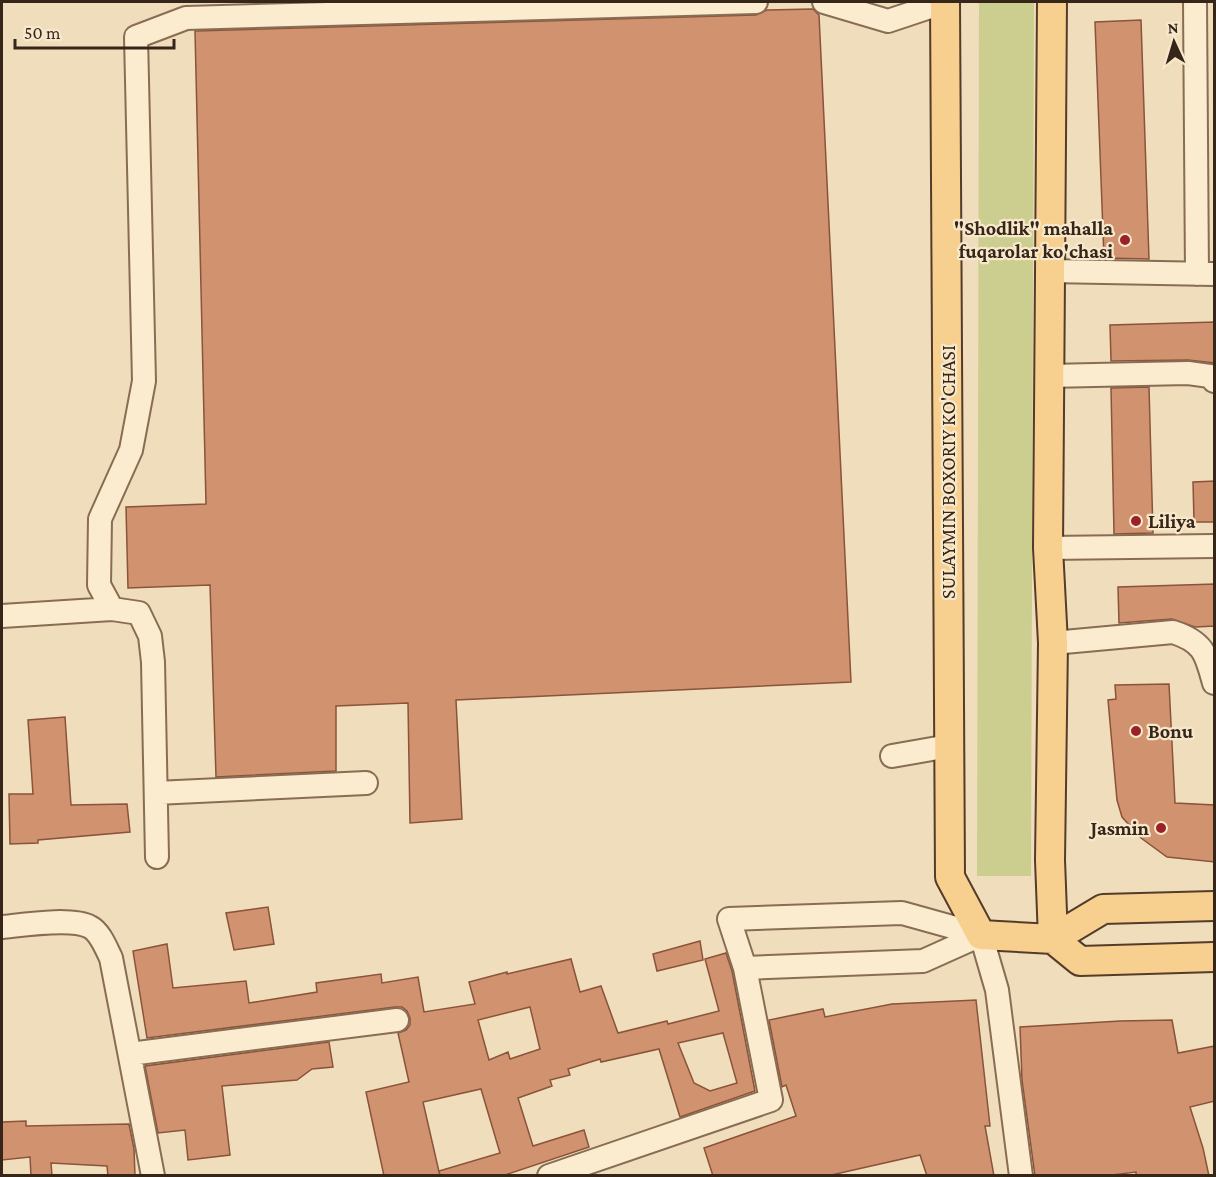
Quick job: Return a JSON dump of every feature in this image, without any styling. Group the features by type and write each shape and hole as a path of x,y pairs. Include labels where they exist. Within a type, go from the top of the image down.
{"main road":[{"name":"SULAYMIN BOXORIY KO'CHASI","path":"945,2 950,876 981,935"},
{"path":"1052,2 1048,548 1053,643 1050,860 1053,939 1080,961 1215,957"},
{"path":"981,935 1053,939 1103,909 1215,906"}],"street":[{"path":"112,609 99,585 100,519 130,450 144,381 136,37 186,18 756,2"},
{"path":"824,2 888,21 945,2"},
{"path":"1049,271 1206,274 1195,2"},
{"path":"1048,376 1188,372 1210,376 1215,381"},
{"path":"1048,548 1215,546"},
{"path":"2,616 112,609 139,614 150,636 153,662 157,857"},
{"path":"1053,643 1173,632 1190,637 1205,653 1215,683"},
{"path":"892,756 949,746"},
{"path":"156,793 366,783"},
{"path":"549,1176 771,1100 745,968 729,919 902,913 981,935"},
{"path":"2,927 63,922 90,927 100,937 111,958 153,1176"},
{"path":"745,968 923,961 981,935"},
{"path":"981,935 997,990 1021,1176"},
{"path":"130,1054 397,1020"}],"green space":[{"path":"979,2 1034,2 1031,876 977,876"}],"building":[{"path":"813,9 819,15 851,682 456,700 462,819 410,823 408,703 336,706 336,771 216,777 210,585 128,588 126,507 206,504 195,31 756,15 767,10"},
{"path":"1141,20 1149,259 1104,258 1095,22"},
{"path":"1215,322 1215,363 1188,360 1111,361 1110,325"},
{"path":"1149,387 1153,533 1114,534 1111,388"},
{"path":"1215,481 1215,522 1194,522 1193,482"},
{"path":"1215,584 1215,626 1195,627 1172,619 1119,623 1118,587"},
{"path":"1169,684 1175,803 1215,805 1215,862 1167,857 1141,838 1122,817 1117,800 1108,700 1116,699 1115,685"},
{"path":"65,717 71,805 127,804 130,832 10,844 9,794 33,794 28,720"},
{"path":"268,907 274,944 234,950 226,913"},
{"path":"700,941 703,960 657,971 653,954"},
{"path":"167,944 173,988 246,981 249,1003 317,992 316,983 381,974 382,983 418,977 424,1012 475,1004 469,982 571,959 580,992 601,986 618,1033 667,1021 668,1024 719,1011 705,959 726,953 732,971 755,1091 680,1117 659,1049 601,1062 600,1059 568,1069 570,1075 550,1080 552,1086 518,1098 533,1146 584,1130 589,1147 502,1176 440,1176 384,1176 366,1092 409,1082 398,1033 406,1030 410,1025 407,1011 402,1007 395,1007 147,1038 133,951","holes":["530,1007 540,1049 510,1059 508,1052 489,1060 478,1020","723,1033 737,1083 710,1091 694,1083 678,1043","481,1089 500,1153 439,1171 440,1176 423,1102"]},
{"path":"976,1000 990,1126 985,1126 994,1176 927,1176 920,1155 827,1176 713,1176 704,1148 796,1116 786,1085 782,1087 769,1020 823,1009 825,1017 892,1004"},
{"path":"1172,1020 1178,1053 1215,1046 1215,1101 1190,1107 1209,1176 1136,1176 1136,1172 1104,1176 1035,1176 1022,1080 1020,1027"},
{"path":"329,1042 333,1067 312,1069 297,1080 222,1086 230,1155 188,1160 185,1130 158,1133 145,1066"},
{"path":"26,1121 26,1126 129,1124 134,1149 135,1176 108,1176 107,1166 51,1163 52,1176 31,1176 30,1157 2,1160 2,1122"}],"place":[{"name":"\"Shodlik\" mahalla fuqarolar ko'chasi","path":"1125,240"},
{"name":"Liliya","path":"1136,521"},
{"name":"Bonu","path":"1136,731"},
{"name":"Jasmin","path":"1161,828"}]}
